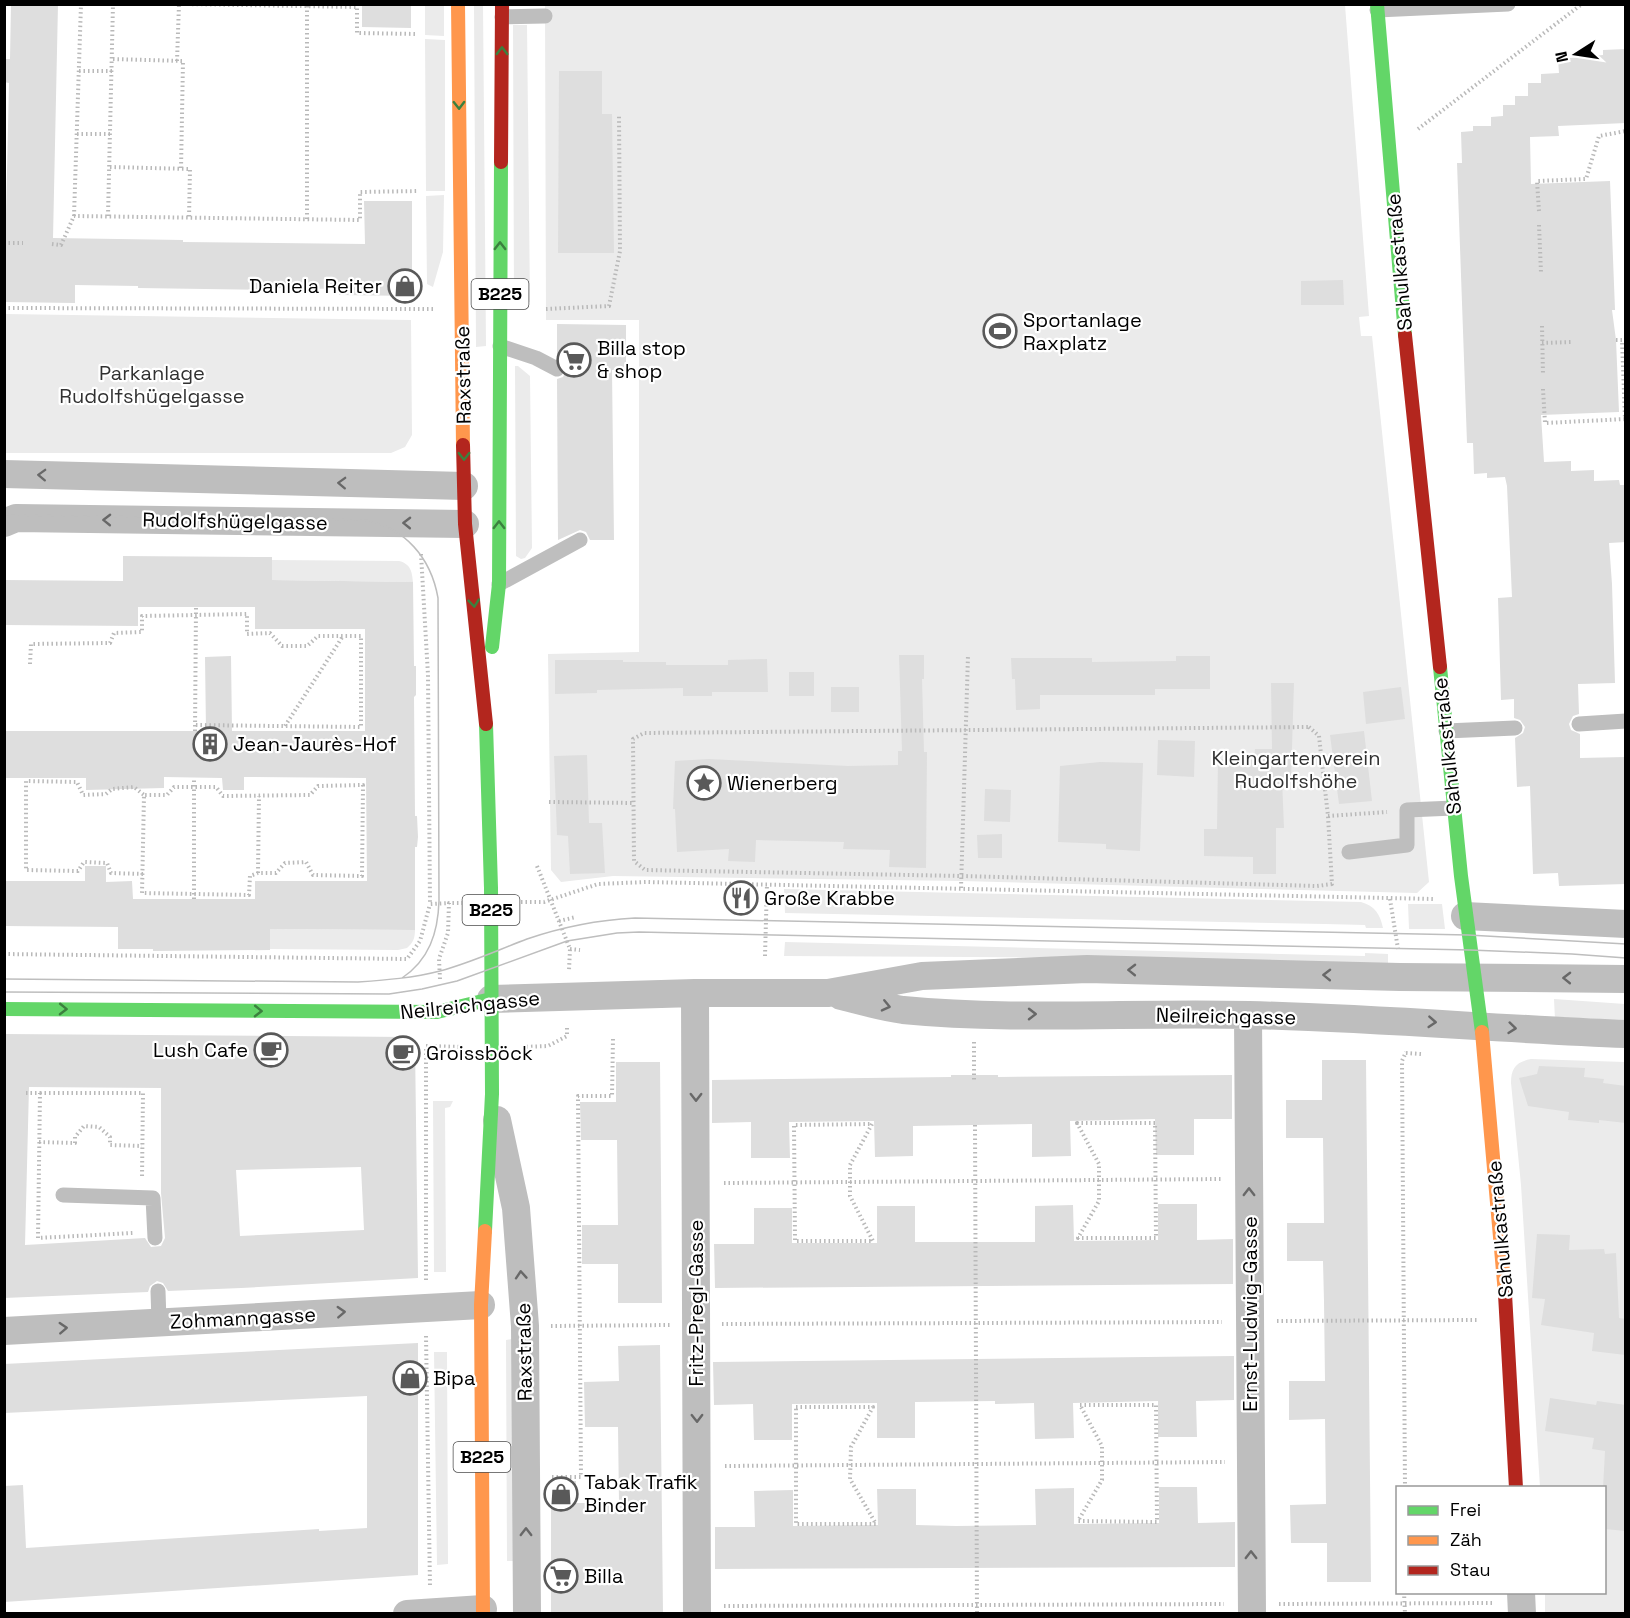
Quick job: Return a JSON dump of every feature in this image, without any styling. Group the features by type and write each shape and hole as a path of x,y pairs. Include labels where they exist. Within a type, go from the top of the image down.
{"main road":[{"name":"Raxstraße","path":"458,4 465,524 485,708 491,902 492,1094 481,1305 483,1611"},
{"name":"Sahulkastraße","path":"1377,7 1389,152 1446,731 1465,916 1481,1025 1507,1320 1516,1486"},
{"name":"Raxstraße","path":"485,708 499,584 502,11"},
{"name":"Neilreichgasse","path":"4,1009 371,1013 441,1011 491,999"}],"street":[{"name":"Rudolfshügelgasse","path":"4,474 464,486"},
{"name":"Rudolfshügelgasse","path":"4,523 16,518 465,524"},
{"path":"1465,916 1626,924"},
{"name":"Neilreichgasse","path":"491,999 695,993 828,993 922,976 1087,969 1400,977 1626,979"},
{"name":"Fritz-Pregl-Gasse","path":"695,993 697,1610"},
{"name":"Neilreichgasse","path":"828,993 901,1010 973,1014 1248,1015 1405,1020 1534,1030 1626,1034"},
{"name":"Ernst-Ludwig-Gasse","path":"1248,1015 1252,1609"},
{"name":"Raxstraße","path":"492,1094 516,1208 525,1326 527,1614"},
{"name":"Zohmanngasse","path":"4,1331 481,1305"},
{"path":"406,1614 483,1611"}],"lane":[{"path":"1377,7 1508,4"},
{"path":"502,11 545,16"},
{"path":"500,346 536,358 557,369"},
{"path":"499,584 580,540"},
{"path":"1580,724 1626,722"},
{"path":"1446,731 1515,728"},
{"path":"1349,852 1407,845 1407,810 1454,808"},
{"path":"63,1195 153,1198 155,1238"},
{"path":"158,1291 159,1322"}],"path":[{"path":"52,244 61,245 74,216 81,4"},
{"path":"108,216 113,4"},
{"path":"177,61 181,4 357,7 357,33 417,34"},
{"path":"1389,152 1582,4"},
{"path":"307,6 307,219"},
{"path":"112,59 183,62 181,169"},
{"path":"79,70 112,71"},
{"path":"546,309 609,306 620,251 620,116"},
{"path":"1539,211 1537,181 1586,179 1599,136 1626,131"},
{"path":"77,134 110,134"},
{"path":"110,167 190,170 189,218"},
{"path":"74,216 360,220 360,192 419,191"},
{"path":"1539,225 1541,273"},
{"path":"4,243 23,243"},
{"path":"4,308 402,309"},
{"path":"1542,326 1543,375"},
{"path":"1544,389 1545,423 1625,419 1622,340 1616,340"},
{"path":"1542,343 1572,342"},
{"path":"4,954 407,959 420,941 430,904 428,675 421,554"},
{"path":"195,731 196,607"},
{"path":"30,664 31,644 110,643 114,633 142,632 142,616 247,614 247,634 270,633 282,646 307,646 318,636 361,636 361,727 195,725"},
{"path":"285,726 343,636"},
{"path":"961,888 968,655"},
{"path":"1309,728 1319,736 1328,816 1332,884 1317,886 645,870 634,861 634,803 633,739 644,733 1309,728"},
{"path":"194,778 194,896"},
{"path":"142,874 111,873 107,863 84,862 78,871 26,870 26,781 76,782 83,795 106,794 112,789 134,787 144,795 167,795 174,787 216,787 223,796 310,795 318,786 363,785 362,876 313,875 306,862 285,863 276,873 258,873 250,876 249,895 194,896 142,893 144,795"},
{"path":"258,873 259,796"},
{"path":"549,802 634,803"},
{"path":"1328,816 1407,810"},
{"path":"430,904 544,902 598,884 646,882 1390,899 1400,977"},
{"path":"765,956 767,884"},
{"path":"441,1011 439,959 448,933 449,903"},
{"path":"559,921 576,916"},
{"path":"570,949 580,950"},
{"path":"193,951 193,957"},
{"path":"973,1014 974,1082"},
{"path":"1405,1020 1406,1053 1402,1061 1405,1486"},
{"path":"546,1478 581,1477 578,1096 612,1096 613,1038"},
{"path":"40,1093 143,1093 142,1198"},
{"path":"1077,1123 1155,1123 1155,1180 1156,1238 1078,1238 1099,1201 1099,1164 1077,1123"},
{"path":"872,1124 850,1165 850,1182 850,1196 873,1241 795,1240 794,1125 872,1124"},
{"path":"975,1125 977,1614"},
{"path":"39,1142 75,1143 75,1137 84,1126 99,1127 110,1137 110,1145 142,1146"},
{"path":"697,1183 1249,1179"},
{"path":"544,1326 1476,1320"},
{"path":"1080,1405 1156,1405 1157,1463 1157,1522 1078,1521 1102,1480 1102,1446 1080,1405"},
{"path":"796,1407 873,1407 851,1447 850,1466 850,1479 876,1524 796,1524 796,1407"},
{"path":"698,1467 1251,1462"},
{"path":"1404,1594 1405,1614"},
{"path":"697,1610 976,1605 1252,1609 1404,1603 1513,1603"}],"green space":[{"path":"425,5 444,5 444,36 425,35"},
{"path":"474,5 483,5 486,346 476,347"},
{"name":"Sportanlage Raxplatz","path":"545,5 1345,5 1369,316 1359,317 1361,336 1372,336 1429,882 1417,893 961,881 613,876 561,882 551,870 548,654 639,652 639,320 546,320"},
{"path":"513,25 527,25 530,302 514,303"},
{"path":"425,39 445,40 445,191 426,191"},
{"path":"444,195 443,252 433,287 427,284 426,196"},
{"name":"Parkanlage Rudolfshügelgasse","path":"5,314 411,320 412,435 405,447 391,453 5,453"},
{"path":"515,366 530,376 532,548 525,558 521,559 516,556"},
{"path":"272,560 399,561 408,566 413,582 272,580"},
{"path":"784,889 1361,902 1376,911 1383,928 1366,928 1365,925 785,913"},
{"path":"1408,904 1442,904 1445,929 1409,929"},
{"path":"270,929 415,930 411,944 407,948 398,950 270,949"},
{"path":"785,942 1365,956 1365,953 1388,954 1388,964 1139,958 784,956"},
{"path":"1554,999 1625,1004 1625,1023 1555,1019"},
{"path":"1531,1059 1625,1062 1625,1613 1545,1613 1545,1594 1606,1594 1606,1486 1540,1486 1521,1185 1511,1083 1515,1066"},
{"path":"433,1101 453,1101 450,1107 445,1108 446,1272 434,1272"},
{"path":"512,1339 514,1561 507,1561 506,1340"},
{"path":"434,1352 447,1352 448,1564 437,1565"}],"building":[{"path":"11,4 58,4 53,238 365,244 364,201 412,201 412,296 339,295 339,289 138,288 138,286 75,285 75,303 4,302 9,83 4,82 4,59 10,59"},
{"path":"362,4 411,4 411,28 362,27"},
{"path":"1626,49 1626,123 1558,126 1559,136 1530,137 1531,184 1610,181 1615,310 1612,310 1616,340 1619,412 1541,415 1544,462 1571,461 1571,471 1594,470 1594,481 1619,480 1620,485 1626,485 1626,542 1609,543 1615,683 1578,684 1579,714 1573,716 1569,724 1571,730 1580,734 1580,758 1626,757 1626,884 1559,886 1558,873 1533,874 1530,786 1517,787 1515,738 1523,733 1525,727 1520,720 1514,718 1514,699 1501,700 1498,598 1512,597 1507,486 1505,477 1487,478 1487,473 1474,474 1473,443 1467,443 1457,163 1462,163 1461,132 1473,131 1473,126 1491,126 1491,117 1503,116 1503,105 1515,105 1515,96 1528,96 1528,83 1541,83 1541,74 1559,73 1558,59 1603,55 1603,50"},
{"path":"559,71 602,71 602,114 612,114 614,253 558,253"},
{"path":"1343,280 1344,305 1301,305 1301,281"},
{"path":"557,324 626,325 626,370 612,370 614,540 590,540 586,532 580,530 558,540 557,379 563,377 567,369 565,363 557,358"},
{"name":"Jean-Jaurès-Hof","path":"123,556 272,557 272,580 413,582 414,666 416,666 415,816 417,816 418,837 417,847 415,847 415,930 270,929 270,950 153,951 153,949 118,949 118,927 4,926 4,881 85,881 85,866 106,866 106,882 132,881 133,899 255,899 255,881 367,881 366,778 244,777 244,790 223,790 222,778 164,777 164,788 86,790 86,778 4,778 4,731 206,731 205,657 231,656 232,731 365,731 365,629 255,629 255,607 138,607 138,626 4,625 4,580 123,581"},
{"path":"899,655 924,655 924,679 922,679 924,752 927,752 926,868 889,867 890,850 843,849 844,842 756,840 755,862 728,861 729,849 677,852 675,809 673,809 675,761 709,759 848,766 898,765 898,751 902,751"},
{"path":"1176,656 1210,656 1210,689 1155,689 1155,695 1040,695 1040,709 1016,710 1015,679 1012,679 1011,658 1092,658 1092,662 1176,661"},
{"path":"767,659 768,692 712,692 712,696 683,696 683,688 597,690 597,693 555,694 555,660 623,660 623,662 666,662 666,665 728,665 728,660"},
{"path":"789,672 814,672 814,696 789,696"},
{"path":"1271,683 1294,683 1291,780 1282,779 1284,828 1276,828 1276,874 1253,874 1253,857 1204,856 1204,829 1217,829 1218,759 1254,760 1255,749 1272,749"},
{"path":"831,687 859,687 859,712 831,712"},
{"path":"1401,687 1405,719 1366,724 1363,692"},
{"path":"1364,731 1372,801 1339,804 1330,735"},
{"path":"1158,740 1195,741 1194,777 1157,775"},
{"path":"587,755 589,823 602,823 605,873 570,874 568,836 557,835 554,756"},
{"path":"1100,762 1143,763 1140,851 1106,849 1106,844 1058,842 1060,766"},
{"path":"985,789 1011,790 1010,822 984,821"},
{"path":"1002,834 1002,858 978,858 977,835"},
{"path":"4,1034 408,1037 415,1044 418,1278 168,1291 163,1283 157,1281 150,1286 148,1292 4,1298","holes":["29,1087 161,1088 161,1193 165,1238 161,1246 151,1247 145,1238 25,1245","361,1167 364,1230 240,1236 236,1170"]},
{"path":"1322,1060 1366,1060 1371,1582 1327,1582 1327,1543 1291,1543 1290,1505 1326,1504 1325,1419 1289,1420 1289,1381 1325,1381 1323,1261 1287,1261 1287,1223 1324,1223 1323,1138 1286,1138 1286,1100 1322,1100"},
{"path":"616,1062 660,1062 662,1303 618,1303 618,1264 582,1264 582,1225 618,1225 617,1140 581,1140 580,1102 616,1102"},
{"path":"1539,1066 1585,1068 1584,1077 1604,1079 1603,1083 1626,1086 1626,1123 1568,1120 1569,1112 1528,1106 1519,1078 1537,1074"},
{"path":"951,1075 998,1075 998,1077 1232,1075 1232,1119 1194,1119 1194,1155 1156,1155 1155,1119 1070,1121 1071,1156 1032,1157 1032,1124 913,1126 913,1156 875,1157 874,1121 789,1122 790,1158 751,1158 751,1122 712,1123 712,1080 951,1077"},
{"path":"1158,1204 1197,1204 1197,1240 1233,1239 1233,1284 715,1288 714,1244 754,1244 754,1208 792,1208 792,1243 877,1243 877,1206 915,1206 915,1242 1035,1242 1035,1206 1073,1205 1074,1241 1158,1240"},
{"path":"1537,1234 1570,1235 1569,1250 1604,1249 1605,1254 1616,1253 1619,1318 1626,1319 1626,1355 1592,1351 1594,1333 1541,1325 1545,1299 1532,1298"},
{"path":"418,1343 418,1575 4,1602 4,1486 23,1485 26,1548 319,1529 319,1531 367,1528 367,1396 4,1413 4,1364"},
{"path":"660,1345 663,1614 551,1614 551,1481 576,1481 576,1503 619,1503 618,1427 585,1427 584,1382 619,1381 618,1346"},
{"path":"1234,1356 1234,1400 1196,1401 1197,1437 1158,1437 1158,1401 1073,1403 1074,1438 1035,1439 1034,1403 915,1402 915,1438 877,1438 877,1403 792,1404 792,1440 754,1440 753,1404 714,1405 713,1362"},
{"path":"1550,1398 1596,1405 1597,1401 1626,1405 1626,1531 1606,1529 1606,1486 1603,1486 1605,1451 1592,1449 1594,1438 1545,1431"},
{"path":"1159,1487 1197,1487 1198,1523 1235,1522 1235,1567 715,1569 715,1527 755,1527 754,1491 793,1490 793,1526 878,1525 877,1489 916,1489 916,1525 956,1526 1036,1525 1035,1489 1074,1488 1074,1524 1159,1523"}],"tram line":[{"path":"4,515 364,520 392,530 414,547 429,570 438,598 439,901 437,924 430,945 419,963 402,978"},
{"path":"4,979 358,982 440,971 553,931 594,922 635,918 1468,935 1626,944"},
{"path":"4,992 389,994 457,981 567,941 639,932 1470,950 1626,958"}],"traffic: fast":[{"path":"1377,4 1405,335"},
{"path":"492,647 499,584 501,162"},
{"path":"1440,667 1461,876 1482,1032"},
{"path":"485,1231 492,1094 491,888 486,724"},
{"path":"4,1009 437,1012 491,999"}],"traffic: slow":[{"path":"458,4 463,445"},
{"path":"1482,1032 1505,1294"},
{"path":"483,1614 481,1305 485,1231"}],"traffic: jam":[{"path":"501,162 502,4"},
{"path":"1405,335 1440,667"},
{"path":"463,445 465,524 486,724"},
{"path":"1505,1294 1516,1486"}],"place":[{"name":"Daniela Reiter","path":"405,286"},
{"name":"Sportanlage Raxplatz","path":"1000,331"},
{"name":"Billa stop & shop","path":"574,360"},
{"name":"Jean-Jaurès-Hof","path":"210,744"},
{"name":"Wienerberg","path":"704,783"},
{"name":"Große Krabbe","path":"741,898"},
{"name":"Lush Cafe","path":"271,1050"},
{"name":"Groissböck","path":"403,1053"},
{"name":"Bipa","path":"410,1378"},
{"name":"Tabak Trafik Binder","path":"561,1494"},
{"name":"Billa","path":"561,1576"}],"park label":[{"name":"Kleingartenverein Rudolfshöhe","path":"1296,770"}]}
